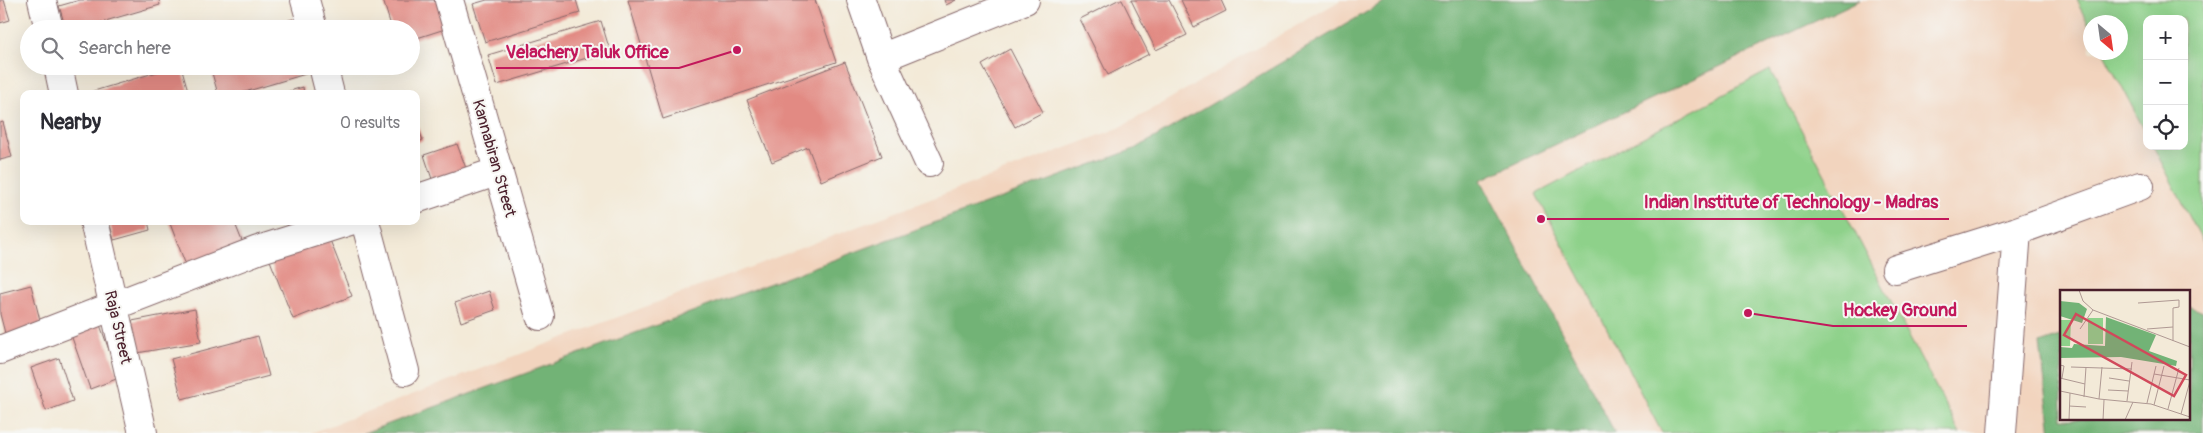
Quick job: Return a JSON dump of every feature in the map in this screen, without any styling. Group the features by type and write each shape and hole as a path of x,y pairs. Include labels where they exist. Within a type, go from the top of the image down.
{"street":[{"path":"42,0 47,20"},
{"path":"305,0 311,20"},
{"name":"Kannabiran Street","path":"450,0 540,316"},
{"path":"861,0 881,58 929,163"},
{"path":"881,58 1025,0"},
{"path":"60,75 63,90"},
{"path":"325,75 329,90"},
{"path":"420,198 499,170"},
{"path":"1896,269 2017,231 2140,186"},
{"name":"Raja Street","path":"95,225 143,433"},
{"path":"0,350 258,250 337,225"},
{"path":"366,225 405,371"},
{"path":"2002,433 2017,231"}],"shaded area":[{"path":"1341,0 2203,0 2203,433 311,433 1119,128"}],"green space":[{"path":"1387,0 1860,0 1481,180 1615,433 364,433 1137,148"},
{"path":"2076,0 2203,0 2203,243 2155,150 2188,150 2188,15 2143,15 2143,127 2108,60 2128,60 2128,15 2084,15"},
{"path":"1770,70 1960,433 1662,433 1536,194"},
{"path":"2190,306 2203,312 2203,433 2051,433 2040,343 2060,336 2060,420 2190,420"}],"building":[{"path":"0,0 4,0 10,20 0,23"},
{"path":"80,0 159,0 160,5 109,20 63,20 59,6"},
{"path":"383,0 439,0 448,28 420,37 420,20 389,20"},
{"path":"487,0 576,0 580,13 485,42 473,4"},
{"path":"628,0 815,0 836,62 663,119"},
{"path":"944,0 956,0 946,5"},
{"path":"1118,0 1122,0 1149,54 1108,75 1080,19"},
{"path":"1131,0 1169,0 1187,35 1156,50"},
{"path":"1181,0 1221,0 1226,11 1194,27"},
{"path":"601,21 610,51 497,85 488,55"},
{"path":"1010,49 1043,112 1015,127 982,65"},
{"path":"845,62 882,156 821,181 808,147 772,162 747,100"},
{"path":"147,75 184,75 188,90 97,90"},
{"path":"213,75 302,75 252,90 217,90"},
{"path":"303,87 303,90 293,90"},
{"path":"3,122 12,157 0,160 0,123"},
{"path":"457,144 467,171 433,182 424,155"},
{"path":"110,225 149,225 150,230 114,240"},
{"path":"171,225 236,225 244,246 187,268"},
{"path":"288,225 312,225 291,234"},
{"path":"328,235 352,296 293,319 269,258"},
{"path":"31,285 42,328 6,337 0,314 0,293"},
{"path":"489,291 495,310 461,322 455,303"},
{"path":"195,309 201,342 137,353 132,321"},
{"path":"99,322 119,378 90,389 70,332"},
{"path":"258,336 269,376 182,399 171,359"},
{"path":"59,358 73,401 46,411 31,368"}],"place":[{"name":"Velachery Taluk Office","path":"737,50"},
{"name":"Indian Institute of Technology - Madras","path":"1541,219"},
{"name":"Hockey Ground","path":"1748,313"}]}
